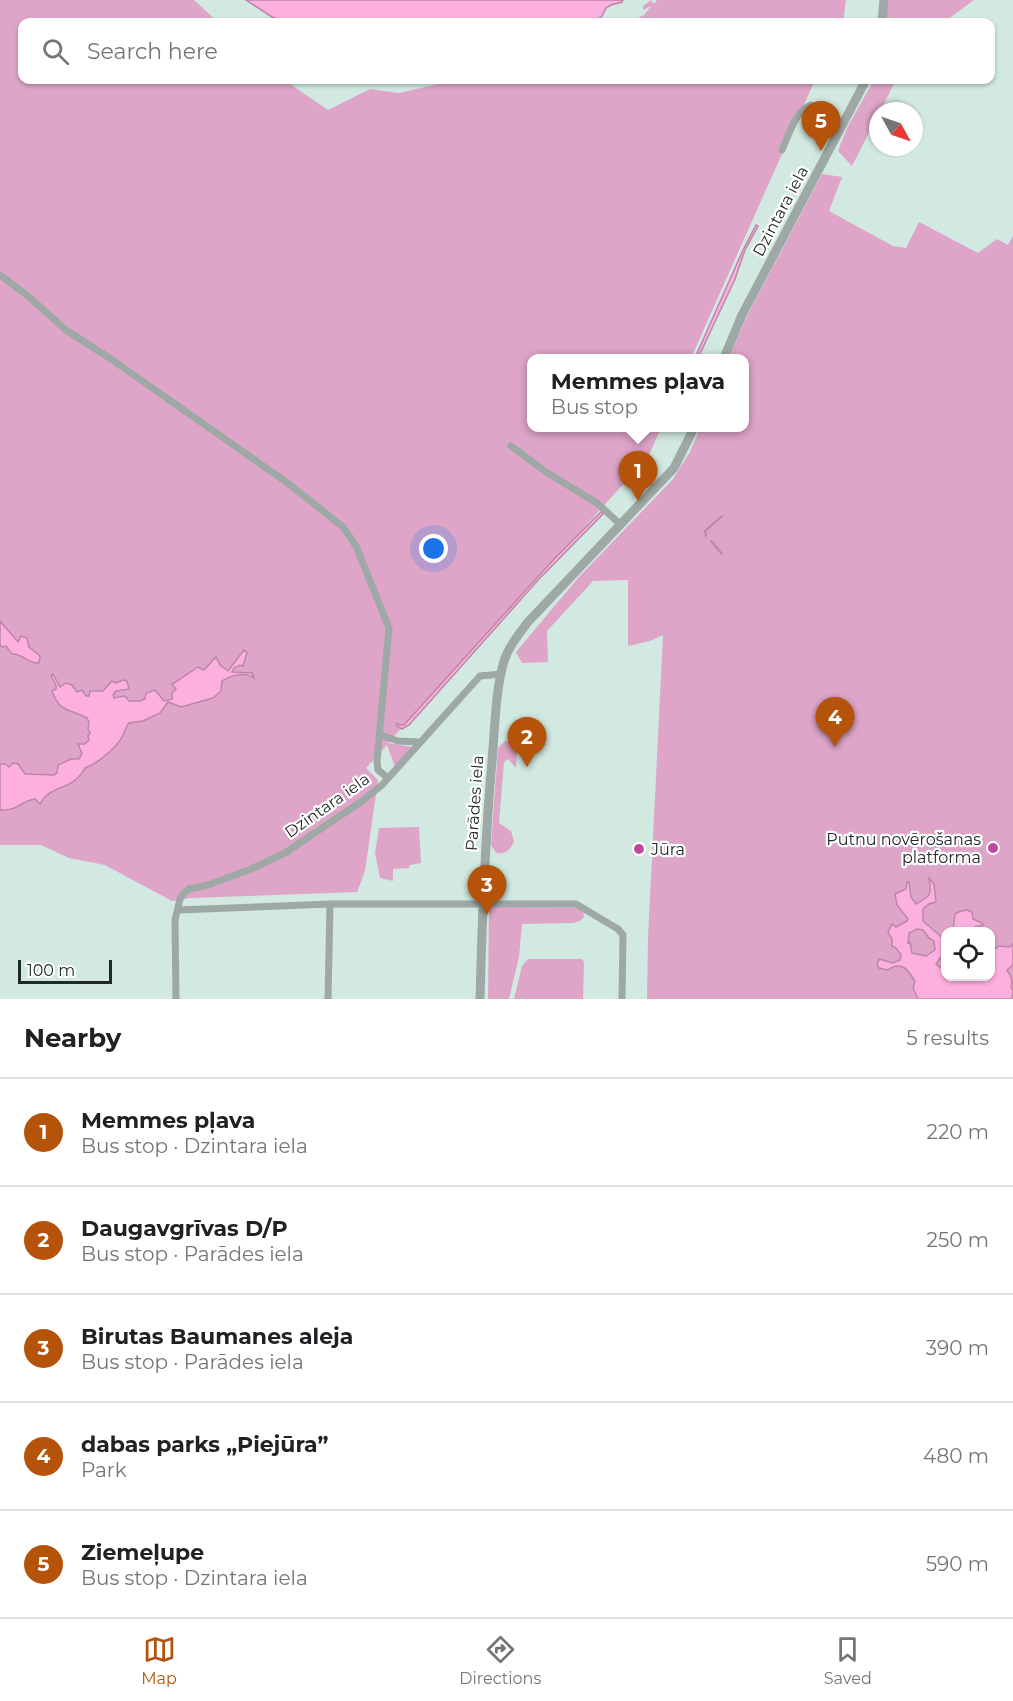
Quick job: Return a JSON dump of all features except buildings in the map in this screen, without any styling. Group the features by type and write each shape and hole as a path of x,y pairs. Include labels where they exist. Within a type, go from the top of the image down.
{"street":[{"path":"882,18 884,0"},
{"name":"Dzintara iela","path":"726,354 742,315 864,84"},
{"path":"782,150 798,115 803,108 811,105"},
{"path":"0,275 66,330 290,484 343,527 356,546 389,628 378,770 388,777"},
{"path":"511,446 546,472 597,503 621,525 674,468 692,432"},
{"name":"Parādes iela","path":"480,999 491,778 501,674 510,647 528,622 621,525"},
{"name":"Dzintara iela","path":"178,910 180,899 189,889 208,885 251,869 285,853 362,801 388,777 480,676 501,674"},
{"path":"380,735 398,741 419,742"},
{"path":"328,999 330,904"},
{"path":"176,999 175,920 178,910 330,904 576,904 618,928 623,935 622,999"}],"shaded area":[{"path":"0,0 194,0 214,18 18,18 18,84 290,84 328,110 370,89 399,93 438,84 813,84 693,354 527,354 527,432 659,432 648,457 388,743 412,747 395,767 387,745 366,768 378,780 365,871 357,892 190,898 172,901 105,865 69,858 41,845 0,845"},
{"path":"246,0 623,0 606,8 599,18 272,17"},
{"path":"651,0 654,4 657,0 846,0 844,18 638,18 644,15 651,6 643,10 643,6"},
{"path":"887,0 974,0 949,18 887,18"},
{"path":"872,84 894,84 885,102 869,102 869,133 852,166 838,151 848,126"},
{"path":"822,174 842,177 829,211 893,246 906,248 919,222 978,253 997,239 1008,245 1013,236 1013,999 647,999 663,635 650,641 628,646 628,580 593,581 547,631 548,662 522,663 516,652 578,578 673,479 690,452 698,432 749,432 749,354 731,354 747,316"},
{"path":"756,225 758,226 745,250 735,279 700,354 697,354"},
{"path":"602,511 603,514 539,579 409,725 402,729 396,725 397,723 404,725 554,559"},
{"path":"0,621 18,642 21,636 27,638 29,647 40,656 39,663 12,654 6,646 0,645"},
{"path":"244,650 247,653 243,666 234,668 232,672 252,673 254,678 242,675 230,677 222,681 221,691 213,698 181,707 168,702 160,713 143,721 129,723 111,751 85,768 74,781 49,793 40,804 35,799 11,809 0,810 0,764 9,767 13,763 18,764 25,774 54,775 57,773 58,765 71,759 79,759 82,754 78,744 85,744 89,740 87,718 65,709 55,698 52,691 56,689 51,676 53,674 60,687 66,683 72,685 77,692 82,690 86,696 89,696 90,691 103,691 112,681 116,683 123,680 127,681 129,689 116,691 114,698 125,696 129,701 140,701 145,699 146,693 155,690 164,701 172,699 172,693 176,689 172,684 198,667 204,670 216,657 220,665 228,671"},
{"path":"505,741 514,743 517,749 516,768 508,759 504,762 499,823 511,831 514,841 507,851 496,853 491,845 498,748"},
{"path":"419,827 421,863 410,865 409,868 393,869 393,881 380,878 375,853 379,828"},
{"path":"929,878 934,884 936,902 923,909 923,921 941,937 941,957 936,964 941,968 941,981 995,981 995,949 999,946 1010,947 1013,944 1013,965 1007,970 1012,980 1012,999 918,999 913,988 915,982 904,968 897,966 888,970 879,968 877,965 879,959 893,963 900,960 901,955 892,946 892,939 888,932 892,924 896,927 908,919 897,905 895,894 906,889 907,882 909,882 911,897 916,904 925,899 930,891","holes":["917,929 923,930 934,941 935,950 926,956 912,953 910,942 908,943 909,933"]},
{"path":"489,907 578,908 583,912 584,917 573,923 522,924 519,957 509,999 488,999"},
{"path":"961,911 972,912 973,919 983,925 953,927 955,914"},
{"path":"528,959 582,959 584,962 583,999 514,999 522,966"}],"waterway":[{"path":"706,536 705,531 722,516"},
{"path":"711,541 722,554"}],"place":[{"name":"Ziemeļupe","path":"821,151"},
{"name":"Memmes pļava","path":"638,501"},
{"name":"dabas parks „Piejūra”","path":"835,747"},
{"name":"Daugavgrīvas D/P","path":"527,767"},
{"name":"Putnu novērošanas platforma","path":"993,848"},
{"name":"Jūra","path":"639,849"},
{"name":"Birutas Baumanes aleja","path":"487,915"}]}
